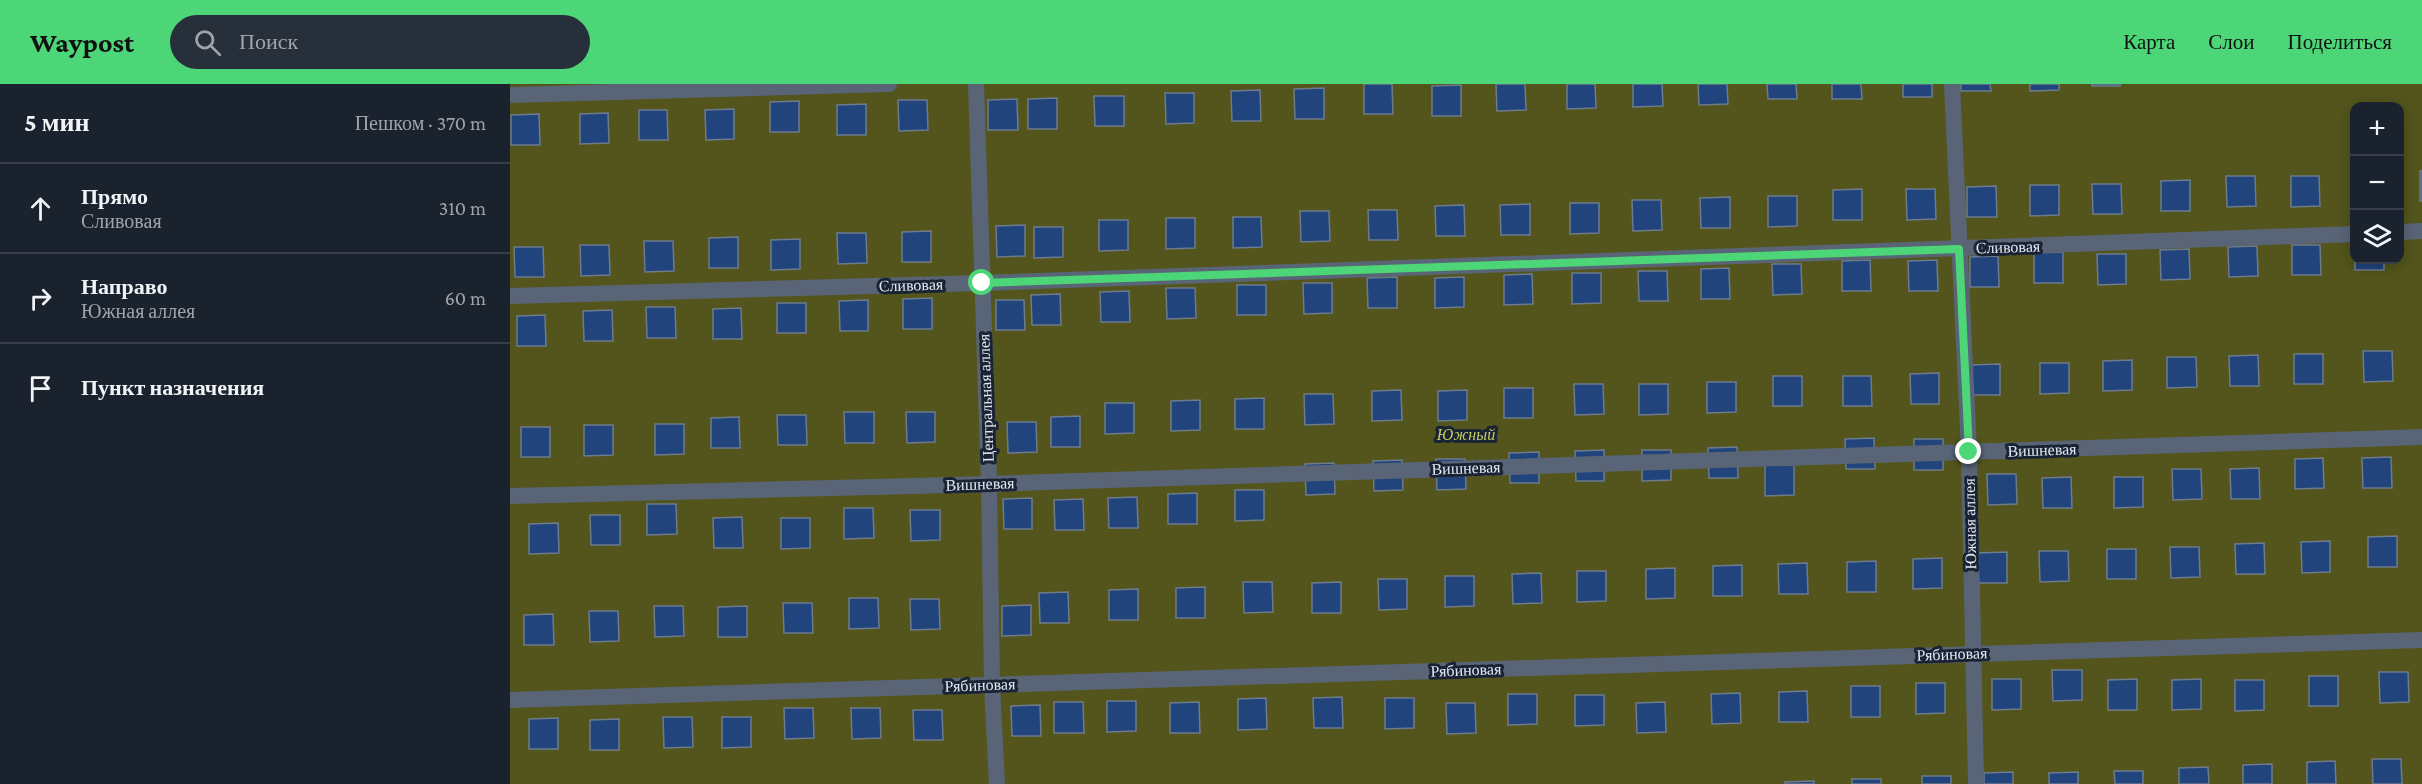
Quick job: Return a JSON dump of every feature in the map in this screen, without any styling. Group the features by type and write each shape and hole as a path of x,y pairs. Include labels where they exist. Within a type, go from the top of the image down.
{"street":[{"path":"510,95 889,84"},
{"name":"Центральная аллея","path":"976,84 989,484 992,685 997,784"},
{"name":"Южная аллея","path":"1952,84 1969,452 1976,784"},
{"path":"2404,232 2422,231"},
{"name":"Сливовая","path":"510,296 982,283 2350,234"},
{"name":"Вишневая","path":"510,496 989,484 2422,438"},
{"name":"Рябиновая","path":"510,700 2422,640"}],"green space":[{"name":"Южный","path":"510,84 2422,84 2422,784 510,784"}],"building":[{"path":"1364,84 1392,84 1393,114 1364,114"},
{"path":"1496,84 1525,84 1526,110 1497,111"},
{"path":"1567,84 1595,84 1596,108 1567,109"},
{"path":"1633,84 1662,84 1663,106 1633,107"},
{"path":"1698,84 1727,84 1728,104 1699,105"},
{"path":"1767,84 1796,84 1797,99 1768,99"},
{"path":"1832,84 1861,84 1862,99 1832,99"},
{"path":"1903,84 1932,84 1932,97 1903,97"},
{"path":"1961,84 1990,84 1991,91 1961,91"},
{"path":"2030,84 2059,84 2059,90 2030,91"},
{"path":"2092,84 2120,84 2120,86 2092,86"},
{"path":"1461,85 1461,116 1432,116 1432,86"},
{"path":"1324,88 1324,119 1295,119 1294,89"},
{"path":"1260,90 1261,121 1232,121 1231,91"},
{"path":"1165,93 1194,93 1194,123 1166,124"},
{"path":"1094,96 1124,96 1124,126 1095,126"},
{"path":"1057,98 1057,129 1028,129 1028,99"},
{"path":"1017,99 1018,130 988,130 988,100"},
{"path":"898,100 927,100 928,130 899,131"},
{"path":"799,101 799,132 770,132 770,102"},
{"path":"866,104 866,135 837,135 837,105"},
{"path":"734,109 734,139 706,140 705,110"},
{"path":"639,110 667,110 668,140 639,140"},
{"path":"608,113 609,143 580,144 580,114"},
{"path":"539,114 540,145 511,145 511,115"},
{"path":"2420,171 2422,171 2422,201 2420,201"},
{"path":"2226,176 2255,176 2256,206 2227,207"},
{"path":"2291,176 2319,176 2320,206 2291,207"},
{"path":"2190,180 2190,211 2161,211 2161,181"},
{"path":"2092,184 2121,184 2122,214 2093,214"},
{"path":"2030,185 2059,185 2059,215 2030,216"},
{"path":"1996,186 1997,217 1967,217 1967,187"},
{"path":"1862,189 1862,220 1833,220 1833,190"},
{"path":"1906,189 1935,189 1936,219 1907,220"},
{"path":"1768,196 1797,196 1797,226 1768,227"},
{"path":"1730,197 1730,228 1701,228 1700,198"},
{"path":"1632,200 1661,200 1662,230 1633,231"},
{"path":"1570,203 1599,203 1599,233 1570,234"},
{"path":"1530,204 1530,235 1501,235 1500,205"},
{"path":"1464,205 1465,236 1436,236 1435,206"},
{"path":"1368,210 1397,210 1398,240 1369,240"},
{"path":"1300,211 1329,211 1330,241 1301,242"},
{"path":"1233,217 1261,217 1262,247 1233,248"},
{"path":"1166,218 1195,218 1195,248 1166,249"},
{"path":"1099,220 1128,220 1128,250 1099,251"},
{"path":"1025,225 1025,256 997,257 996,226"},
{"path":"1034,227 1063,227 1063,257 1034,258"},
{"path":"931,231 931,262 902,262 902,232"},
{"path":"837,233 866,233 867,263 838,264"},
{"path":"738,237 738,268 709,268 709,238"},
{"path":"800,239 800,269 771,270 771,240"},
{"path":"644,241 673,241 674,271 645,272"},
{"path":"580,245 609,245 610,275 581,276"},
{"path":"2292,245 2320,245 2321,275 2292,275"},
{"path":"2257,246 2258,276 2229,277 2228,247"},
{"path":"514,247 543,247 544,277 515,277"},
{"path":"2189,249 2190,279 2161,280 2160,250"},
{"path":"2063,252 2063,283 2034,283 2034,253"},
{"path":"2097,254 2126,254 2126,284 2098,285"},
{"path":"1998,256 1999,287 1970,287 1970,257"},
{"path":"1870,260 1871,291 1842,291 1842,261"},
{"path":"1937,260 1938,291 1909,291 1908,261"},
{"path":"1772,264 1801,264 1802,294 1773,295"},
{"path":"2355,264 2384,264 2384,270 2355,270"},
{"path":"1729,268 1730,299 1701,299 1701,269"},
{"path":"1638,271 1667,271 1668,301 1639,301"},
{"path":"1572,273 1601,273 1601,303 1572,304"},
{"path":"1532,274 1533,304 1504,305 1504,275"},
{"path":"1397,277 1397,308 1368,308 1367,278"},
{"path":"1464,277 1464,307 1435,308 1435,278"},
{"path":"1303,283 1332,283 1332,313 1304,314"},
{"path":"1237,285 1266,285 1266,315 1237,315"},
{"path":"1166,288 1195,288 1196,318 1167,319"},
{"path":"1129,291 1130,322 1101,322 1100,292"},
{"path":"1060,294 1061,325 1032,325 1031,295"},
{"path":"932,298 932,329 903,329 903,299"},
{"path":"868,300 868,331 840,331 839,301"},
{"path":"996,300 1024,300 1025,330 996,330"},
{"path":"777,303 806,303 806,333 777,333"},
{"path":"646,307 675,307 676,338 647,338"},
{"path":"741,308 742,339 713,339 713,309"},
{"path":"612,310 613,341 584,341 583,311"},
{"path":"545,315 546,346 517,346 517,316"},
{"path":"2363,351 2392,351 2393,381 2364,382"},
{"path":"2294,354 2323,354 2323,384 2294,384"},
{"path":"2258,355 2259,386 2230,386 2229,356"},
{"path":"2167,357 2196,357 2197,387 2167,388"},
{"path":"2132,360 2132,390 2103,391 2103,361"},
{"path":"2040,363 2069,363 2069,393 2040,394"},
{"path":"2000,364 2000,395 1971,395 1971,365"},
{"path":"1939,373 1939,404 1911,404 1910,374"},
{"path":"1773,376 1802,376 1802,406 1773,406"},
{"path":"1843,376 1871,376 1872,406 1843,406"},
{"path":"1707,382 1736,382 1736,412 1707,413"},
{"path":"1574,384 1603,384 1604,414 1575,415"},
{"path":"1639,384 1668,384 1668,414 1639,415"},
{"path":"1504,388 1533,388 1533,418 1504,418"},
{"path":"1401,390 1402,420 1372,421 1372,391"},
{"path":"1467,390 1467,420 1438,421 1438,391"},
{"path":"1304,394 1333,394 1334,424 1305,425"},
{"path":"1264,398 1264,429 1235,429 1235,399"},
{"path":"1200,400 1200,430 1171,431 1171,401"},
{"path":"1105,403 1134,403 1134,433 1105,434"},
{"path":"844,412 874,412 874,443 845,443"},
{"path":"906,412 935,412 935,442 907,443"},
{"path":"777,415 806,415 807,445 778,445"},
{"path":"1080,416 1080,447 1051,447 1051,417"},
{"path":"739,417 740,448 711,448 711,418"},
{"path":"1007,422 1036,422 1037,452 1008,453"},
{"path":"655,424 684,424 684,454 655,455"},
{"path":"584,425 613,425 613,455 584,456"},
{"path":"521,427 550,427 550,457 521,457"},
{"path":"1874,438 1875,469 1846,469 1845,439"},
{"path":"1914,439 1943,439 1943,470 1914,470"},
{"path":"1737,447 1738,478 1709,478 1708,448"},
{"path":"1604,450 1604,481 1576,481 1575,451"},
{"path":"1642,450 1671,450 1671,480 1642,481"},
{"path":"1539,452 1539,483 1510,483 1509,453"},
{"path":"2391,457 2392,488 2363,488 2362,458"},
{"path":"2323,458 2324,488 2295,489 2295,459"},
{"path":"1436,459 1465,459 1466,489 1437,490"},
{"path":"1402,460 1403,490 1374,491 1373,461"},
{"path":"1334,463 1335,494 1306,495 1305,464"},
{"path":"1765,465 1794,465 1794,495 1765,496"},
{"path":"2259,468 2260,499 2231,499 2230,469"},
{"path":"2172,469 2201,469 2202,499 2173,500"},
{"path":"1987,474 2016,474 2017,504 1988,505"},
{"path":"2071,477 2072,508 2043,508 2042,478"},
{"path":"2114,477 2143,477 2143,507 2114,508"},
{"path":"1235,490 1264,490 1264,520 1235,521"},
{"path":"1197,493 1197,524 1168,524 1168,494"},
{"path":"1137,497 1138,528 1109,528 1108,498"},
{"path":"1032,498 1032,529 1004,529 1003,499"},
{"path":"1083,499 1084,530 1055,530 1054,500"},
{"path":"647,504 676,504 677,534 647,535"},
{"path":"844,508 873,508 874,538 844,539"},
{"path":"910,510 940,510 940,540 911,541"},
{"path":"590,515 620,515 620,545 591,545"},
{"path":"742,517 743,548 714,548 713,518"},
{"path":"781,518 810,518 810,548 781,549"},
{"path":"558,523 559,553 529,554 529,524"},
{"path":"2397,536 2397,567 2368,567 2368,537"},
{"path":"2330,541 2330,572 2302,573 2301,542"},
{"path":"2264,543 2265,574 2236,574 2235,544"},
{"path":"2170,547 2199,547 2200,577 2171,578"},
{"path":"2107,549 2136,549 2136,579 2107,579"},
{"path":"2039,551 2068,551 2069,581 2040,582"},
{"path":"2007,552 2007,583 1978,583 1978,553"},
{"path":"1942,558 1942,588 1913,589 1913,559"},
{"path":"1876,561 1876,592 1847,592 1847,562"},
{"path":"1807,563 1808,594 1779,594 1778,564"},
{"path":"1742,565 1742,596 1713,596 1713,566"},
{"path":"1675,568 1675,598 1646,599 1646,569"},
{"path":"1577,571 1606,571 1606,601 1577,602"},
{"path":"1541,573 1542,603 1513,604 1512,574"},
{"path":"1445,576 1474,576 1474,606 1445,607"},
{"path":"1378,579 1407,579 1407,609 1379,610"},
{"path":"1243,582 1272,582 1273,612 1244,613"},
{"path":"1341,582 1341,613 1312,613 1312,583"},
{"path":"1205,587 1205,618 1176,618 1176,588"},
{"path":"1138,589 1138,620 1109,620 1109,590"},
{"path":"1068,592 1069,623 1040,623 1039,593"},
{"path":"849,598 878,598 879,628 849,629"},
{"path":"910,599 939,599 940,629 911,630"},
{"path":"783,603 812,603 813,633 784,633"},
{"path":"1031,605 1031,635 1002,636 1002,606"},
{"path":"654,606 683,606 684,636 655,637"},
{"path":"747,606 747,637 718,637 718,607"},
{"path":"589,611 618,611 619,641 590,642"},
{"path":"553,614 554,645 524,645 524,615"},
{"path":"2052,670 2082,670 2082,700 2053,701"},
{"path":"2379,672 2408,672 2409,702 2380,703"},
{"path":"2309,676 2338,676 2338,706 2309,706"},
{"path":"1992,679 2021,679 2021,709 1992,710"},
{"path":"2137,679 2137,710 2108,710 2108,680"},
{"path":"2201,679 2201,709 2172,710 2172,680"},
{"path":"2235,680 2264,680 2264,710 2235,711"},
{"path":"1916,683 1945,683 1945,713 1916,714"},
{"path":"1851,686 1880,686 1880,717 1851,717"},
{"path":"1807,691 1808,722 1779,722 1779,692"},
{"path":"1740,693 1741,723 1712,724 1711,694"},
{"path":"1508,694 1537,694 1537,724 1508,725"},
{"path":"1575,695 1604,695 1604,725 1575,726"},
{"path":"1342,697 1343,728 1314,728 1313,698"},
{"path":"1266,698 1267,729 1238,730 1238,699"},
{"path":"1385,698 1414,698 1414,728 1385,729"},
{"path":"1107,701 1136,701 1136,731 1107,732"},
{"path":"1054,702 1083,702 1084,733 1054,733"},
{"path":"1199,702 1200,733 1170,733 1170,703"},
{"path":"1665,702 1666,732 1637,733 1636,703"},
{"path":"1446,703 1475,703 1476,733 1447,734"},
{"path":"1040,705 1041,736 1012,736 1011,706"},
{"path":"784,708 813,708 814,738 785,739"},
{"path":"851,708 880,708 881,738 852,739"},
{"path":"913,710 942,710 943,740 914,740"},
{"path":"663,717 692,717 693,747 664,748"},
{"path":"722,717 751,717 751,747 722,748"},
{"path":"558,718 558,749 529,749 529,719"},
{"path":"619,719 619,750 590,750 590,720"},
{"path":"2372,759 2401,759 2402,784 2373,784"},
{"path":"2335,761 2336,784 2307,784 2307,762"},
{"path":"2272,764 2272,784 2243,784 2243,765"},
{"path":"2208,767 2209,784 2179,784 2179,768"},
{"path":"2114,771 2143,771 2143,784 2115,784"},
{"path":"2013,772 2013,784 1984,784 1984,773"},
{"path":"2078,772 2078,784 2049,784 2049,773"},
{"path":"1922,776 1951,776 1951,784 1922,784"},
{"path":"1852,779 1881,779 1881,784 1852,784"},
{"path":"1814,781 1814,784 1785,784 1785,782"}],"route":[{"path":"982,283 1959,249 1969,452"}]}
